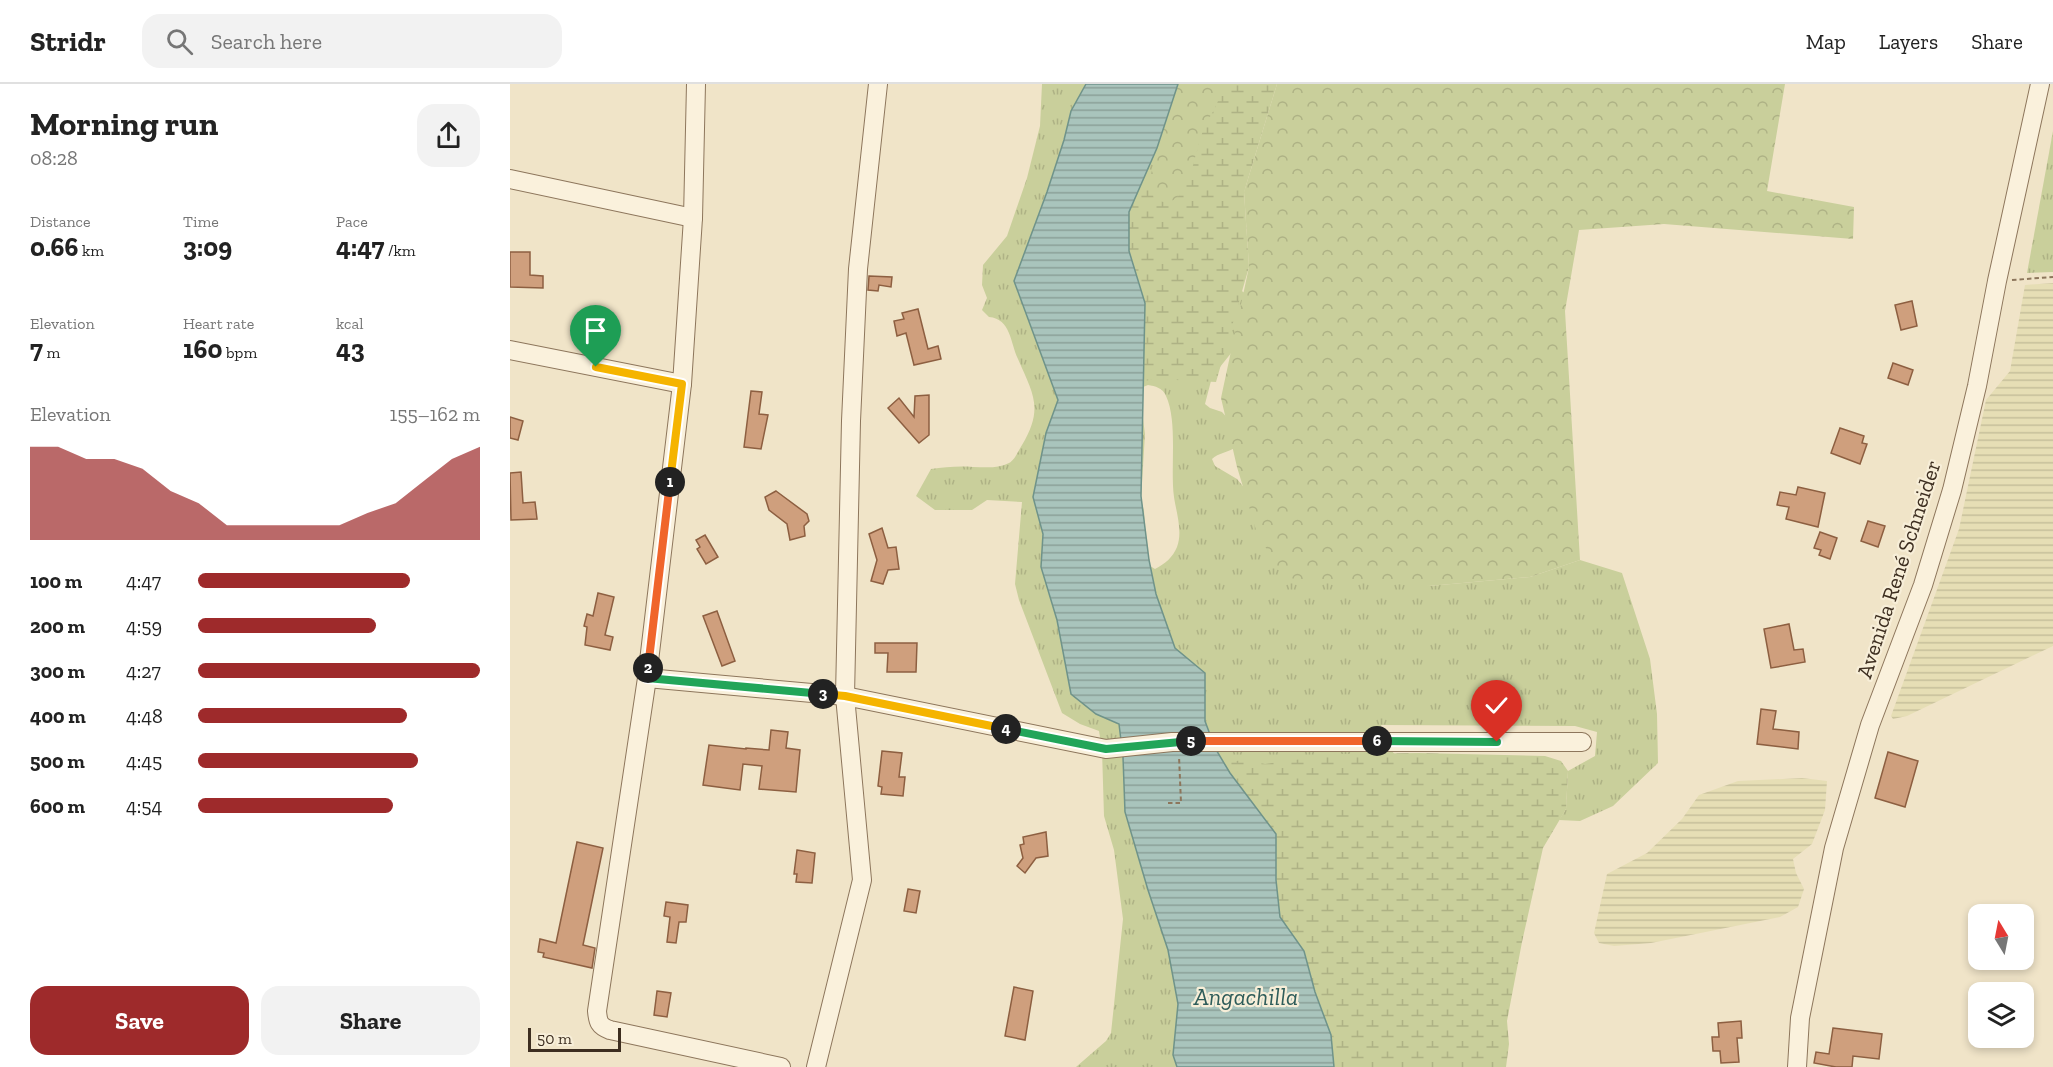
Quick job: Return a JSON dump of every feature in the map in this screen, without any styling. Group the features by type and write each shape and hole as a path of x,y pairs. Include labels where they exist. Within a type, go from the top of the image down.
{"street":[{"path":"696,84 693,218 682,384 647,678 597,1011 598,1022 602,1027 610,1030 781,1067"},
{"path":"816,1067 862,880 845,696 851,421 858,269 878,84"},
{"name":"Avenida René Schneider","path":"1797,1067 1803,1000 1834,848 1870,725 1923,585 1952,490 1977,386 1997,281 2040,84"},
{"path":"510,179 693,218"},
{"path":"510,350 682,384"},
{"path":"647,678 845,696 1106,749 1179,741 1582,742"}],"path":[{"path":"1997,281 2053,277"},
{"path":"1168,803 1181,803 1179,741"}],"shaded area":[{"path":"2053,283 2053,646 1907,716 1893,719 1891,716 1959,529 1986,400 2010,371 2025,285"},
{"path":"1802,778 1827,781 1825,810 1812,844 1793,859 1796,873 1804,889 1798,907 1780,917 1651,943 1614,946 1599,943 1594,933 1607,874 1647,853 1682,819 1699,795 1738,781"}],"green space":[{"path":"1042,84 1264,84 1228,281 1246,294 1236,347 1212,377 1205,404 1222,412 1237,429 1236,447 1212,459 1215,466 1237,479 1247,491 1429,586 1530,577 1580,560 1622,573 1650,659 1657,714 1658,763 1613,806 1580,821 1559,820 1566,809 1568,771 1595,756 1597,732 1575,726 1381,725 1387,745 1410,773 1500,1067 1076,1067 1106,1041 1111,1033 1123,919 1114,850 1104,816 1102,750 1099,731 1080,724 1062,713 1019,600 1015,584 1022,502 987,500 972,510 935,510 916,496 931,469 991,467 1011,462 1033,421 1032,392 1006,327 982,310 987,298 982,285 983,265 1007,236 1027,178 1040,126","holes":["1148,385 1163,391 1170,407 1173,432 1173,485 1179,528 1179,541 1175,551 1168,560 1155,569 1147,564 1144,511 1141,499 1145,434 1143,419 1137,404 1143,387"]},
{"path":"1174,84 1222,84 1217,103 1203,131 1188,180 1175,199 1166,202 1154,198 1149,182"},
{"path":"1222,84 1277,84 1244,192 1249,267 1216,382 1156,379 1107,387 1096,327 1133,186 1149,182 1154,198 1166,202 1175,199 1182,191 1193,166 1203,131 1220,97"},
{"path":"1277,84 1785,84 1767,191 1854,207 1853,239 1664,224 1579,230 1565,311 1580,560 1530,577 1429,586 1284,578 1257,533 1237,467 1221,398 1249,267 1244,192"},
{"path":"2053,131 2053,272 2027,273"},
{"path":"1341,754 1545,756 1561,761 1568,771 1566,809 1543,848 1522,942 1507,1021 1509,1044 1506,1067 1324,1067 1223,769 1227,762 1245,760 1265,764"}],"water":[{"name":"Angachilla","path":"1086,84 1178,84 1157,148 1129,212 1129,251 1145,303 1141,496 1149,560 1156,594 1175,648 1205,673 1205,721 1215,748 1230,773 1276,834 1276,880 1280,917 1304,951 1315,992 1331,1035 1334,1067 1177,1067 1173,1055 1178,1004 1168,950 1125,812 1119,724 1096,714 1071,694 1057,620 1041,567 1043,534 1033,497 1046,433 1058,400 1014,281 1047,192 1071,111"}],"building":[{"path":"510,252 530,252 530,275 543,276 543,288 510,287"},
{"path":"869,276 892,277 891,287 879,285 878,291 868,290"},
{"path":"1912,301 1917,326 1901,330 1895,305"},
{"path":"918,309 928,349 938,346 941,359 914,365 906,333 897,336 894,321 904,319 902,313"},
{"path":"1893,363 1913,370 1908,385 1888,378"},
{"path":"751,391 762,392 759,414 768,415 761,449 744,447"},
{"path":"929,395 929,435 919,443 888,408 899,398 914,417 915,396"},
{"path":"510,417 523,421 518,440 510,438"},
{"path":"1840,428 1864,436 1862,443 1867,444 1860,464 1831,453"},
{"path":"521,472 523,503 535,502 537,519 511,520 510,473"},
{"path":"1798,487 1825,493 1818,527 1786,519 1789,507 1777,505 1780,492 1796,495"},
{"path":"776,491 807,514 809,521 804,526 805,536 790,540 787,524 769,510 765,497"},
{"path":"1868,521 1885,526 1878,547 1861,541"},
{"path":"882,528 888,548 896,547 899,569 888,570 883,584 871,581 877,560 869,534"},
{"path":"1820,532 1837,538 1830,559 1819,555 1821,550 1814,548"},
{"path":"705,535 718,557 706,564 697,549 700,547 696,540"},
{"path":"598,593 614,597 605,635 613,637 610,650 585,645 587,627 584,626 587,614 593,616"},
{"path":"717,611 735,661 722,666 703,616"},
{"path":"1789,624 1794,650 1803,649 1805,662 1771,668 1764,629"},
{"path":"875,643 917,643 916,672 887,672 888,653 875,653"},
{"path":"1761,709 1776,711 1773,729 1799,732 1798,749 1757,744"},
{"path":"771,730 788,732 786,748 800,750 796,792 759,789 762,766 743,764 740,790 703,785 709,745 769,750"},
{"path":"882,751 902,753 899,777 905,777 903,796 881,794 882,787 878,786"},
{"path":"1888,752 1918,761 1905,807 1875,798"},
{"path":"1046,832 1048,856 1036,858 1025,873 1017,866 1023,858 1020,845 1024,844 1023,837"},
{"path":"577,842 603,848 583,945 595,948 592,968 543,957 544,953 538,952 540,939 556,943"},
{"path":"797,850 815,853 812,883 796,882 797,874 794,874"},
{"path":"908,889 920,891 916,913 904,911"},
{"path":"666,902 688,905 686,922 679,922 676,943 667,942 670,917 664,916"},
{"path":"1014,987 1033,991 1025,1040 1005,1036"},
{"path":"657,991 671,993 667,1017 654,1015"},
{"path":"1741,1021 1742,1038 1737,1038 1739,1062 1721,1063 1720,1051 1713,1051 1712,1037 1719,1037 1718,1023"},
{"path":"1833,1028 1882,1034 1879,1059 1853,1056 1852,1067 1814,1063 1816,1052 1829,1054"}],"route":[{"path":"596,367 682,384 647,678 845,696 1106,749 1179,741 1497,742"}]}
